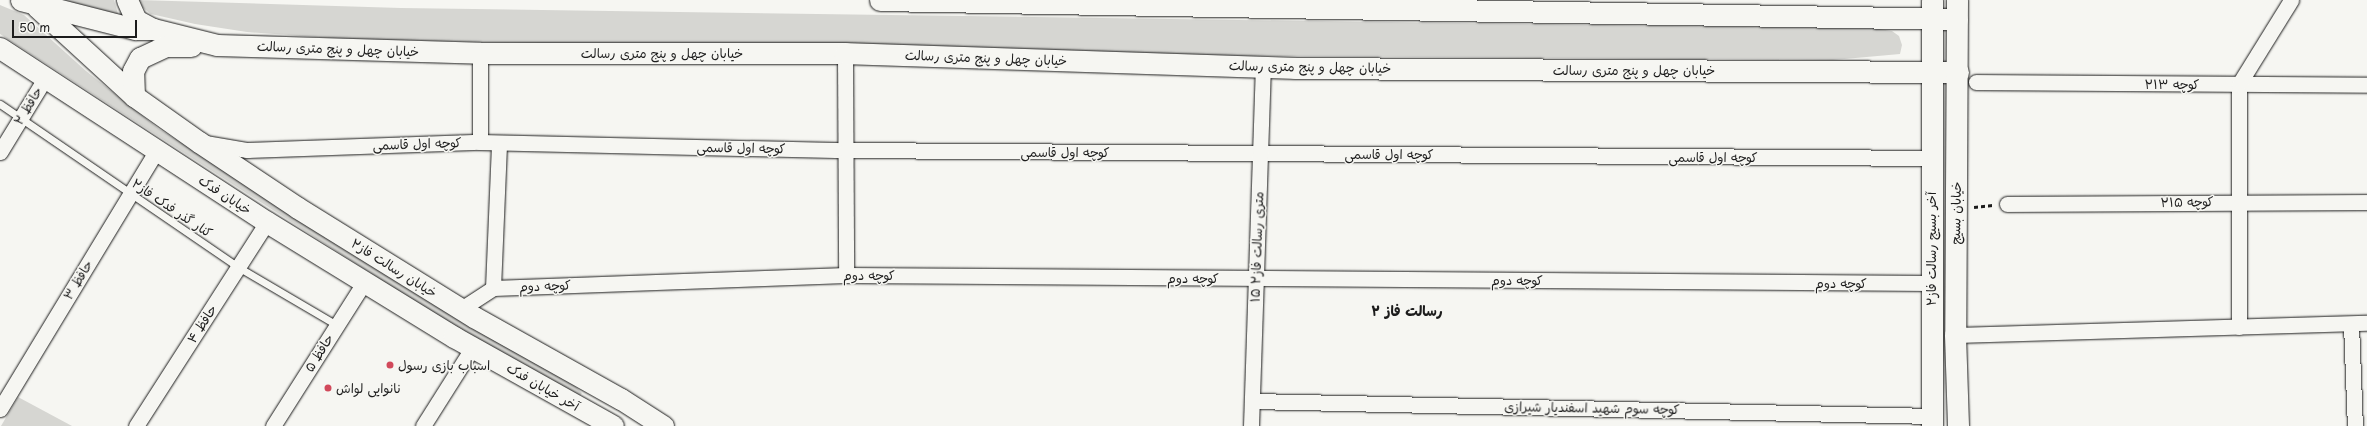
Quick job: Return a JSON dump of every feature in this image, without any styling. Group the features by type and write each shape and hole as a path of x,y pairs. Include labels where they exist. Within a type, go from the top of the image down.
{"main road":[{"path":"127,0 136,20 153,29"},
{"path":"880,0 1957,10"},
{"name":"خیابان چهل و پنج متری رسالت","path":"29,2 135,29 153,29 217,45 480,53 846,53 1263,67 1958,72"},
{"name":"خیابان رسالت فاز۲","path":"29,2 134,96 199,142 298,208 461,309 621,399 663,426"},
{"path":"1931,71 1932,9"},
{"name":"خیابان بسیج","path":"1957,10 1958,72 1955,335 1958,426"},
{"path":"134,96 133,71 140,58 166,46 217,45"},
{"name":"خیابان فدک","path":"0,48 44,80 267,222 454,336"},
{"name":"آخر بسیج رسالت فاز۲","path":"1931,71 1932,421"},
{"name":"آخر خیابان فدک","path":"454,336 608,425 621,399"}],"street":[{"path":"2239,327 2239,84 2291,0"},
{"path":"480,53 480,142"},
{"path":"846,53 846,275"},
{"name":"۱۵ متری رسالت فاز۲","path":"1251,426 1263,67"},
{"name":"حافظ ۲","path":"0,152 44,80"},
{"name":"کوچه ۲۱۳","path":"1976,82 2367,85"},
{"name":"کوچه اول قاسمی","path":"199,142 248,150 480,142 846,150 1931,158"},
{"path":"461,309 493,288 499,143"},
{"name":"حافظ ۳","path":"0,409 156,151"},
{"name":"کوچه ۲۱۵","path":"2007,204 2367,202"},
{"name":"حافظ ۴","path":"136,426 267,222"},
{"name":"کوچه دوم","path":"493,288 846,275 1931,283"},
{"name":"حافظ ۵","path":"273,426 365,281"},
{"path":"2350,324 2355,426"},
{"path":"1955,335 2367,324"},
{"path":"423,426 473,347"},
{"name":"کوچه سوم شهید اسفندیار شیرازی","path":"1252,401 1932,421"}],"lane":[{"name":"کنار گذر فدک فاز۲","path":"0,104 130,195 238,267 336,326"}],"path":[{"path":"1956,208 2007,204"}],"shaded area":[{"path":"45,0 114,0 119,17"},
{"path":"138,0 401,8 1879,29 1892,31 1899,36 1902,45 1900,54 1833,60 1122,55 344,39 247,32 195,24 151,14 138,4"},
{"path":"0,5 24,15 86,71 159,129 573,384 582,393 579,397 434,314 0,34"},
{"path":"18,397 72,426 1,426"}],"place":[{"name":"اسباب بازی رسول","path":"390,365"},
{"name":"نانوایی لواش","path":"328,388"}],"district":[{"name":"رسالت فاز ۲","path":"1407,311"}]}
